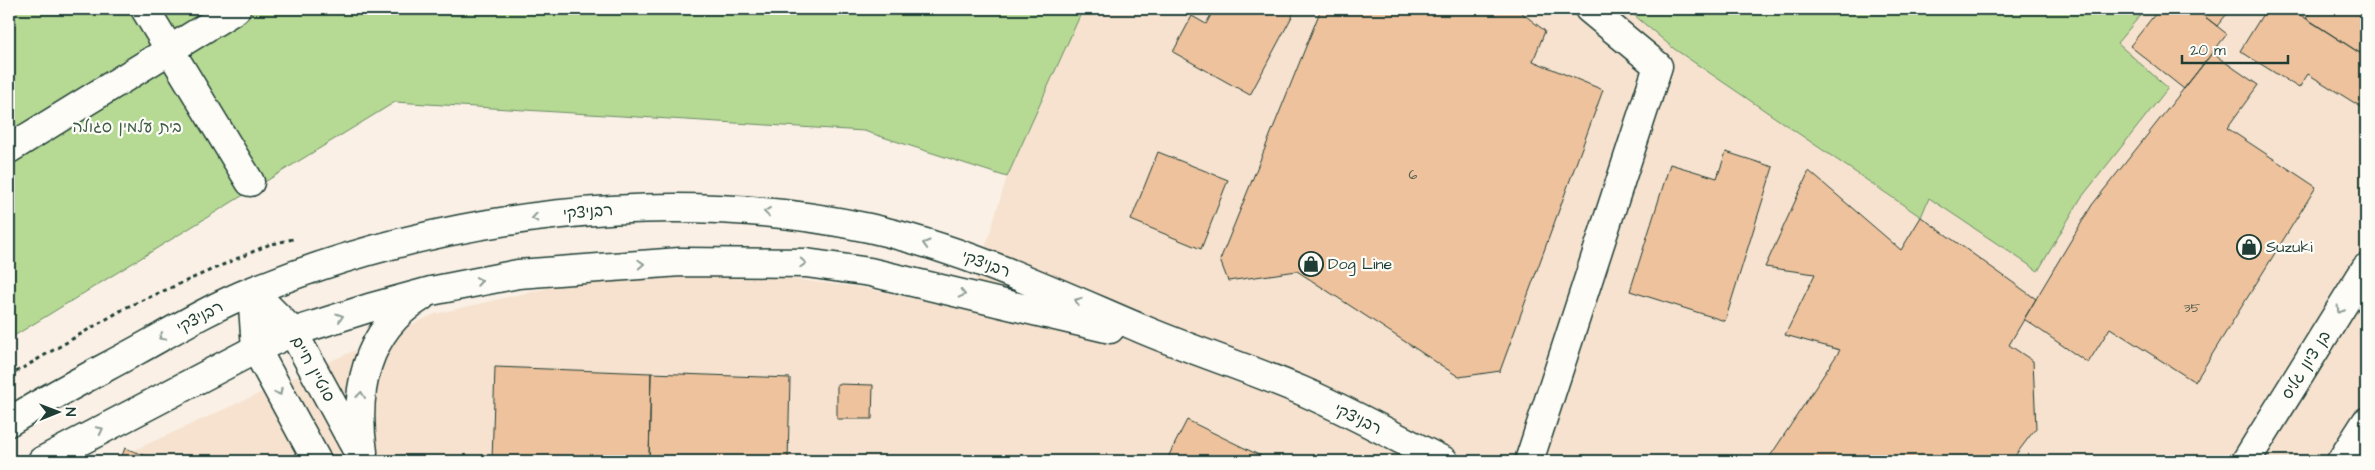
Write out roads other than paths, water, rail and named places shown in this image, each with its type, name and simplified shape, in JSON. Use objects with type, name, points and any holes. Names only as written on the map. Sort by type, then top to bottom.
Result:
[{"type":"street","points":[[145,9],[250,182]]},
{"type":"street","points":[[9,149],[236,9]]},
{"type":"street","points":[[1529,461],[1658,66],[1589,9]]},
{"type":"street","name":"רבניצקי","points":[[9,422],[214,309],[252,291],[372,250],[472,228],[542,216],[613,209],[700,207],[808,217],[874,229],[982,261],[1187,348],[1300,390],[1444,461]]},
{"type":"street","name":"רבניצקי","points":[[42,461],[256,349],[293,332],[431,291],[518,274],[680,262],[806,263],[870,272],[1187,348]]},
{"type":"street","name":"בן ציון גליס","points":[[2246,461],[2366,268]]},
{"type":"street","points":[[252,291],[256,349],[317,461]]},
{"type":"street","name":"סוטיין חיים","points":[[252,291],[293,332],[363,461]]},
{"type":"street","points":[[363,461],[360,436],[360,398],[366,365],[382,333],[404,308],[431,291]]},
{"type":"street","points":[[2341,461],[2366,422]]},
{"type":"place","name":"Suzuki","points":[[2249,247]]},
{"type":"place","name":"Dog Line","points":[[1311,264]]},
{"type":"park label","name":"בית עלמין סגולה","points":[[127,127]]}]
